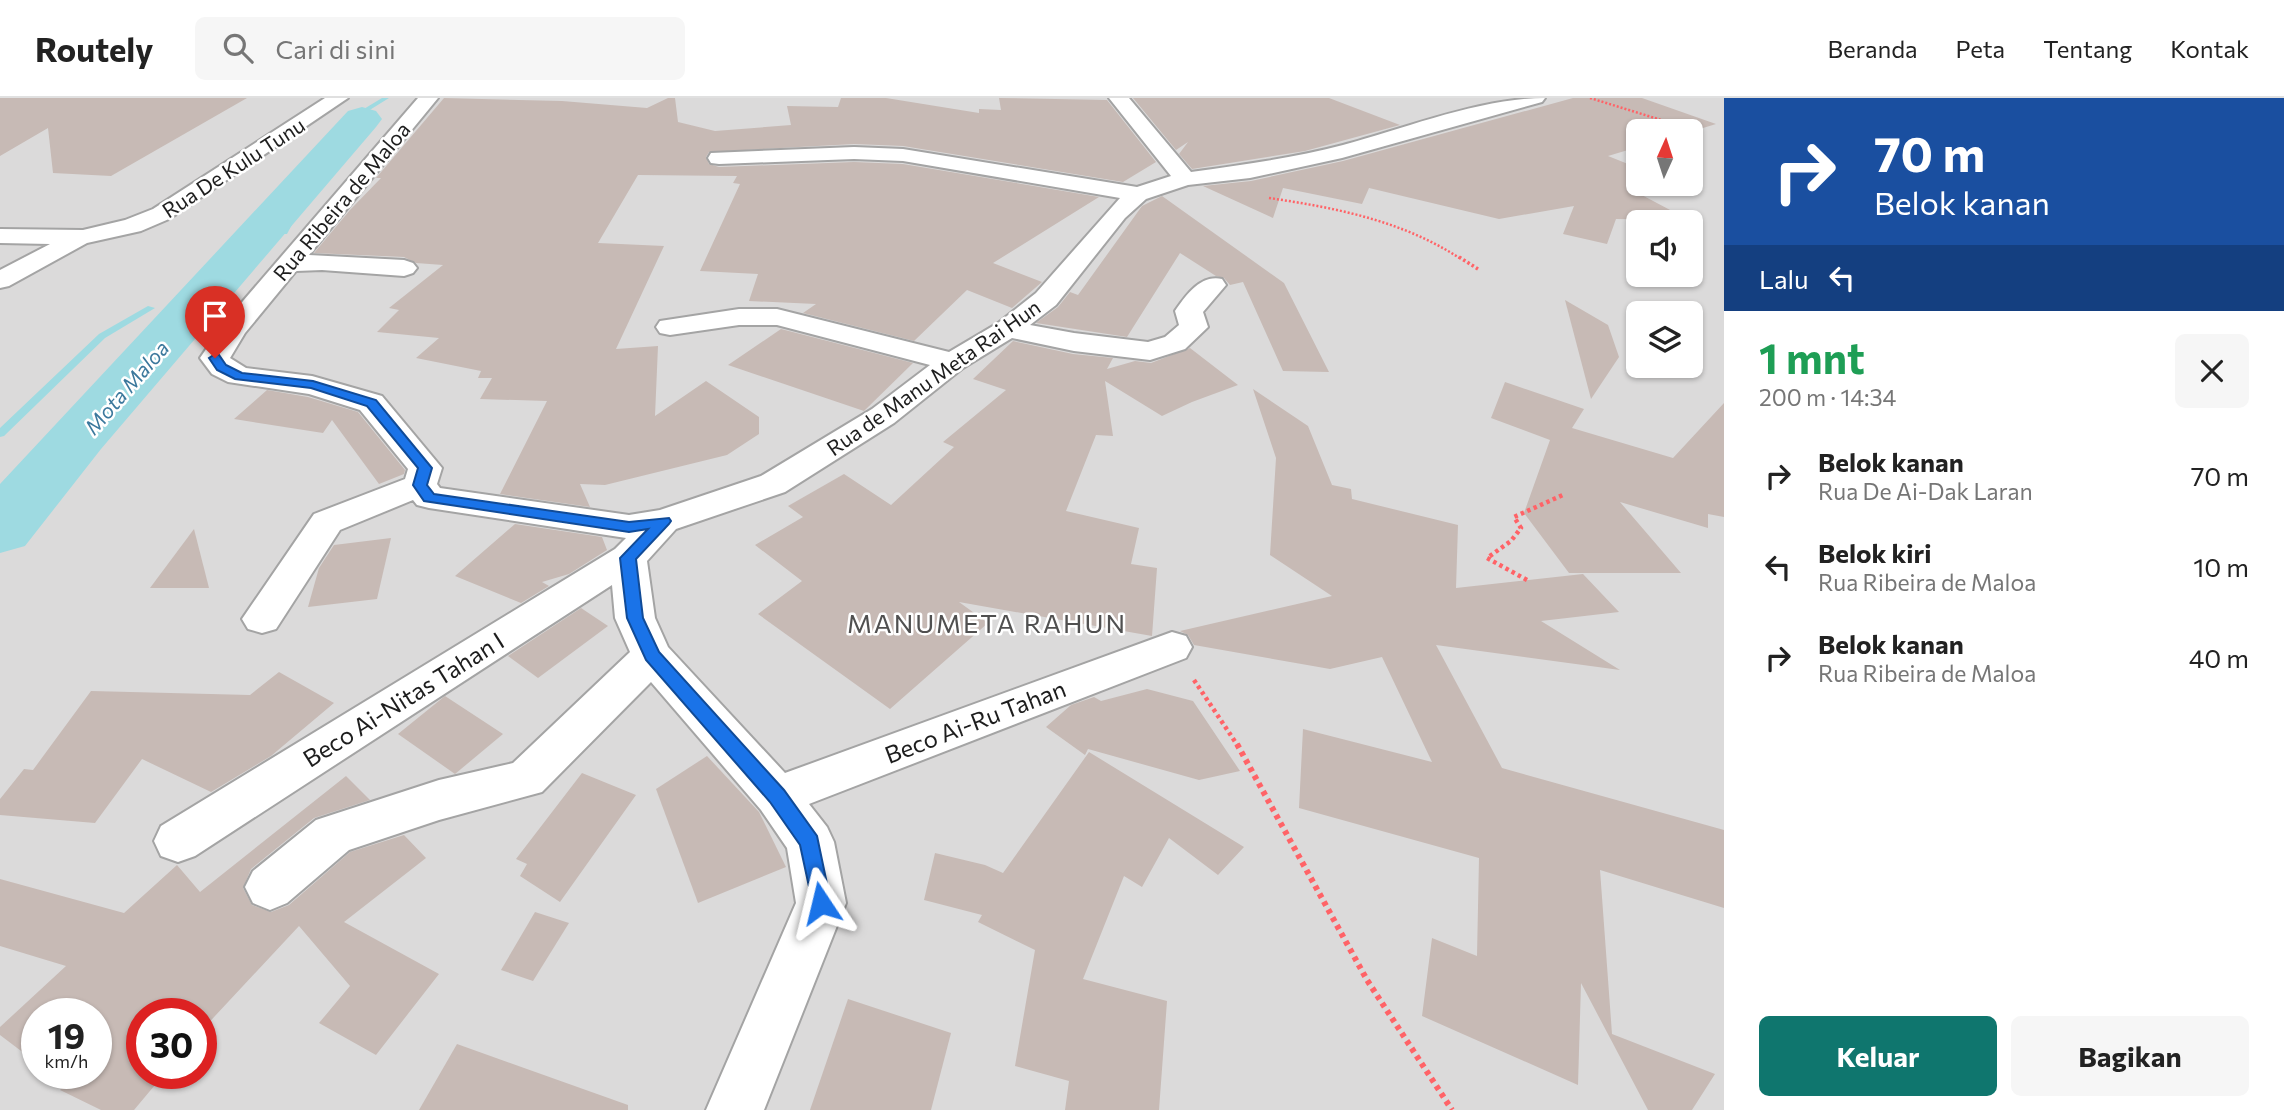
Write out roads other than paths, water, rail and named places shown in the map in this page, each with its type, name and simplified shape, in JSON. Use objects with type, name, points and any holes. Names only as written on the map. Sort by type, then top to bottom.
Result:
[{"type":"street","name":"Rua De Kulu Tunu","points":[[0,236],[83,237],[132,226],[161,214],[338,98]]},
{"type":"street","name":"Rua Ribeira de Maloa","points":[[420,485],[425,468],[371,403],[313,385],[239,376],[222,368],[215,358],[234,329],[428,98]]},
{"type":"street","points":[[1118,98],[1185,179]]},
{"type":"street","name":"Rua de Manu Meta Rai Hun","points":[[664,521],[773,484],[883,416],[953,362],[1008,330],[1045,299],[1117,213],[1138,194],[1185,179],[1242,172],[1342,152],[1535,98]]},
{"type":"street","points":[[719,158],[854,153],[903,155],[1138,194]]},
{"type":"street","points":[[0,280],[83,237]]},
{"type":"street","points":[[289,264],[322,262],[404,268]]},
{"type":"street","points":[[1008,330],[1074,342],[1150,351],[1175,343],[1194,327],[1189,311],[1213,285]]},
{"type":"street","points":[[670,327],[739,317],[777,317],[953,362]]},
{"type":"street","points":[[262,620],[327,522],[420,485],[429,498],[449,502],[629,527],[664,521]]},
{"type":"street","name":"Beco Ai-Nitas Tahan I","points":[[178,841],[628,558],[664,521]]},
{"type":"street","points":[[628,558],[635,618],[652,656],[777,796],[810,842],[821,903],[735,1110]]},
{"type":"street","name":"Beco Ai-Ru Tahan","points":[[777,796],[1172,647]]},
{"type":"street","points":[[270,887],[333,835],[439,800],[526,779],[652,656]]},
{"type":"waterway","points":[[329,141],[336,128],[386,98]]},
{"type":"waterway","name":"Mota Maloa","points":[[0,529],[78,435],[362,119]]},
{"type":"waterway","points":[[284,232],[292,217]]},
{"type":"waterway","points":[[0,434],[102,336],[151,308]]},
{"type":"district","name":"MANUMETA RAHUN","points":[[987,622]]}]
